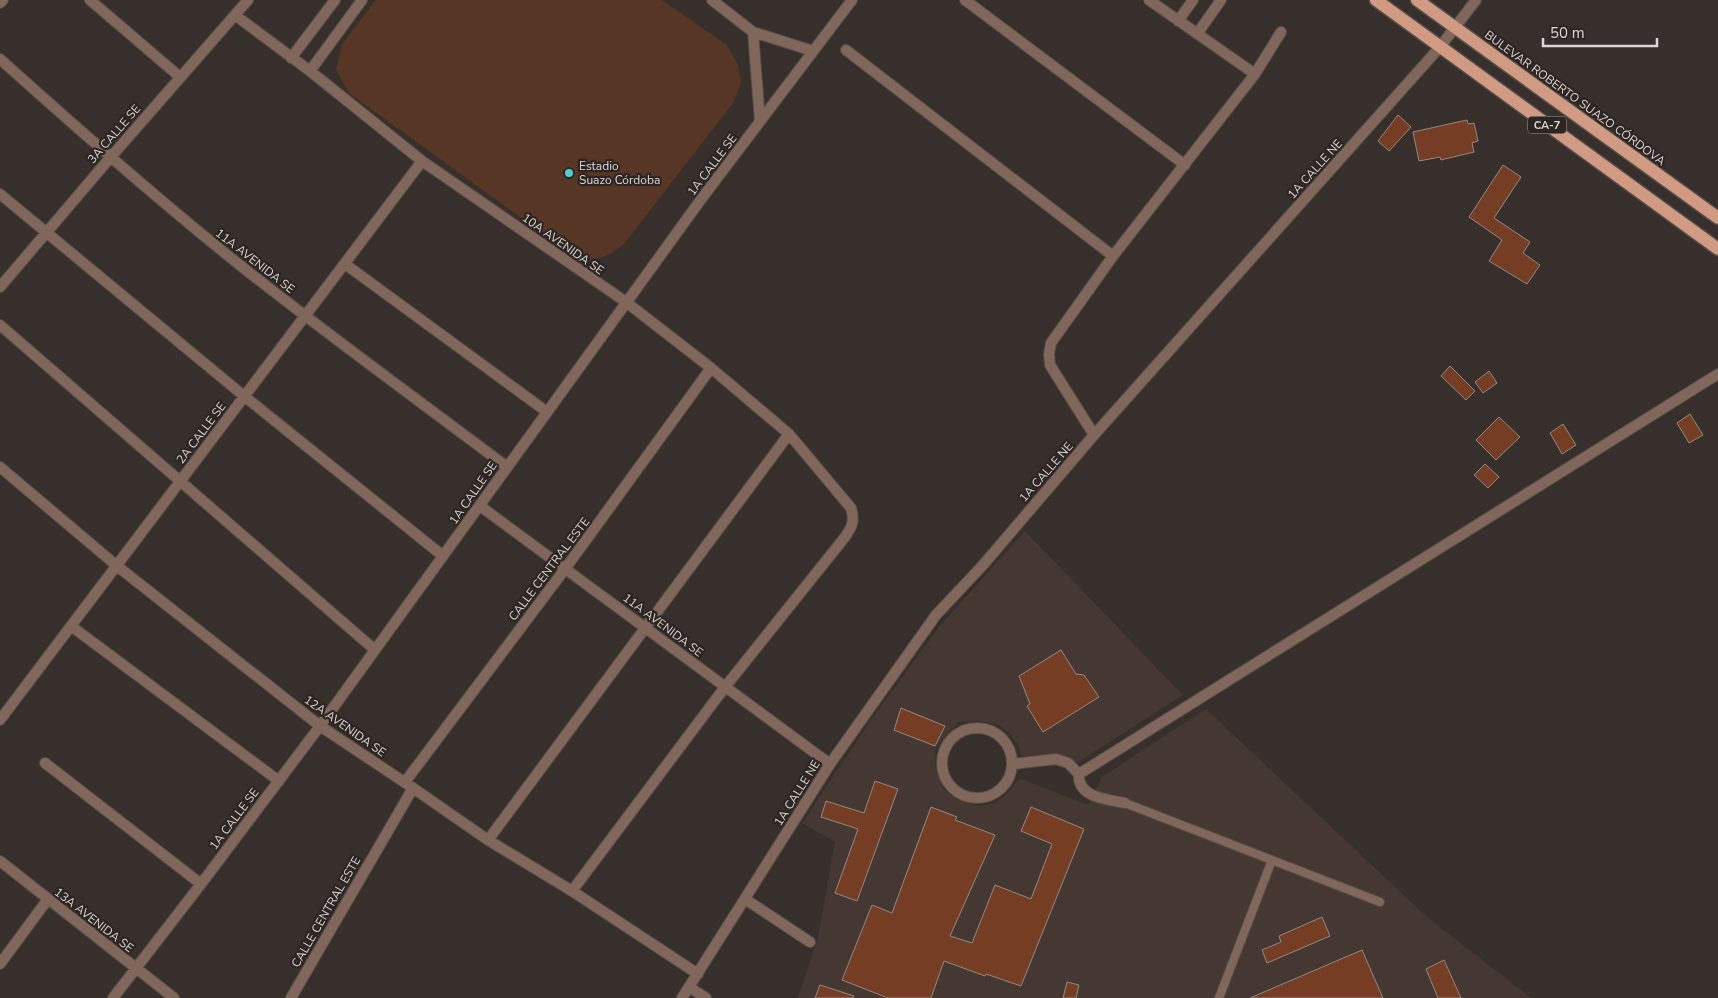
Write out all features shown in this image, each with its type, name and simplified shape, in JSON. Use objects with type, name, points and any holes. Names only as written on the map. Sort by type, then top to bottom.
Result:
[{"type":"main road","name":"CA-7","points":[[1376,0],[1718,249]]},
{"type":"main road","name":"BULEVAR ROBERTO SUAZO CÓRDOVA","points":[[1417,0],[1718,218]]},
{"type":"street","points":[[0,4],[3,0]]},
{"type":"street","points":[[90,0],[180,77]]},
{"type":"street","name":"3A CALLE SE","points":[[0,287],[248,0]]},
{"type":"street","points":[[291,58],[335,0]]},
{"type":"street","points":[[310,71],[362,0]]},
{"type":"street","points":[[712,0],[753,32],[813,51]]},
{"type":"street","name":"1A CALLE SE","points":[[113,998],[320,726],[626,302],[852,0]]},
{"type":"street","points":[[965,0],[1185,165]]},
{"type":"street","points":[[1149,0],[1255,74]]},
{"type":"street","points":[[1178,21],[1193,0]]},
{"type":"street","points":[[1197,34],[1221,0]]},
{"type":"street","name":"1A CALLE NE","points":[[682,998],[830,764],[936,615],[983,565],[1094,435],[1440,47],[1476,0]]},
{"type":"street","name":"10A AVENIDA SE","points":[[235,16],[310,71],[422,161],[626,302],[711,368],[789,434],[851,508],[854,517],[853,525],[845,537],[725,687]]},
{"type":"street","points":[[753,32],[760,121]]},
{"type":"street","points":[[1094,435],[1050,366],[1049,354],[1052,342],[1113,256],[1255,74],[1281,32]]},
{"type":"street","points":[[846,50],[1113,256]]},
{"type":"street","name":"11A AVENIDA SE","points":[[0,59],[110,158],[206,238],[305,316],[507,467]]},
{"type":"street","name":"2A CALLE SE","points":[[0,720],[422,161]]},
{"type":"street","points":[[0,194],[244,396],[443,556]]},
{"type":"street","points":[[345,264],[548,412]]},
{"type":"street","points":[[0,325],[375,650]]},
{"type":"street","name":"CALLE CENTRAL ESTE","points":[[291,998],[409,785],[711,368]]},
{"type":"street","points":[[1078,774],[1718,374]]},
{"type":"street","points":[[488,840],[789,434]]},
{"type":"street","name":"12A AVENIDA SE","points":[[0,467],[117,566],[320,726],[488,840],[572,891],[698,974]]},
{"type":"street","name":"11A AVENIDA SE","points":[[480,506],[830,764]]},
{"type":"street","points":[[71,626],[279,781]]},
{"type":"street","points":[[572,891],[725,687]]},
{"type":"street","points":[[978,728],[989,729],[1003,739],[1011,753],[1013,764],[1011,775],[997,792],[987,797],[976,798],[965,796],[948,783],[943,773],[942,762],[944,751],[953,737],[968,729],[978,728]]},
{"type":"street","points":[[1013,764],[1056,759],[1068,763],[1078,774],[1078,782],[1082,789],[1089,794],[1125,803]]},
{"type":"street","points":[[45,763],[201,884]]},
{"type":"street","name":"13A AVENIDA SE","points":[[0,861],[174,998]]},
{"type":"street","points":[[0,964],[48,899]]},
{"type":"street","points":[[745,900],[810,942]]},
{"type":"street","points":[[689,987],[706,998]]},
{"type":"lane","points":[[1125,803],[1380,902]]},
{"type":"lane","points":[[1219,998],[1272,860]]},
{"type":"shaded area","name":"Estadio Suazo Córdoba","points":[[376,0],[662,0],[727,45],[738,65],[741,83],[733,103],[624,244],[600,258],[574,256],[349,93],[336,70],[342,44]]},
{"type":"shaded area","points":[[1025,531],[1183,695],[1069,768],[1021,755],[1018,745],[1009,732],[996,724],[978,721],[959,722],[935,749],[936,771],[944,790],[958,800],[979,806],[996,803],[1010,791],[1019,778],[1088,805],[1102,777],[1206,709],[1427,917],[1531,998],[798,998],[818,937],[835,842],[802,823],[870,721],[939,627]]},
{"type":"building","points":[[1398,115],[1411,127],[1389,151],[1378,141]]},
{"type":"building","points":[[1467,120],[1468,124],[1474,123],[1478,141],[1472,143],[1474,152],[1441,160],[1440,157],[1419,161],[1413,132]]},
{"type":"building","points":[[1503,165],[1521,177],[1494,218],[1530,242],[1523,253],[1540,265],[1527,284],[1489,261],[1502,240],[1469,217]]},
{"type":"building","points":[[1450,366],[1475,391],[1466,400],[1441,376]]},
{"type":"building","points":[[1489,371],[1497,383],[1483,393],[1475,382]]},
{"type":"building","points":[[1690,414],[1703,435],[1689,443],[1677,423]]},
{"type":"building","points":[[1499,417],[1520,437],[1496,460],[1476,440]]},
{"type":"building","points":[[1563,424],[1576,445],[1562,454],[1550,433]]},
{"type":"building","points":[[1485,464],[1499,477],[1488,488],[1474,475]]},
{"type":"building","points":[[1061,650],[1076,674],[1084,675],[1099,697],[1043,732],[1027,706],[1030,704],[1019,676]]},
{"type":"building","points":[[901,708],[945,726],[935,746],[894,730]]},
{"type":"building","points":[[875,781],[898,789],[857,901],[835,893],[858,829],[821,817],[826,801],[864,813]]},
{"type":"building","points":[[931,807],[957,817],[955,820],[995,835],[950,936],[972,943],[995,885],[1031,899],[1052,844],[1021,831],[1031,807],[1084,829],[1021,986],[986,974],[985,976],[944,961],[931,998],[888,998],[842,980],[872,905],[892,913]]},
{"type":"building","points":[[1322,917],[1330,936],[1267,963],[1262,950],[1281,942],[1279,936]]},
{"type":"building","points":[[1362,950],[1383,998],[1250,998]]},
{"type":"building","points":[[1444,960],[1461,998],[1438,998],[1426,969]]},
{"type":"building","points":[[1067,982],[1079,985],[1076,998],[1063,998]]},
{"type":"building","points":[[820,985],[854,996],[853,998],[815,998]]},
{"type":"place","name":"Estadio Suazo Córdoba","points":[[569,173]]}]
